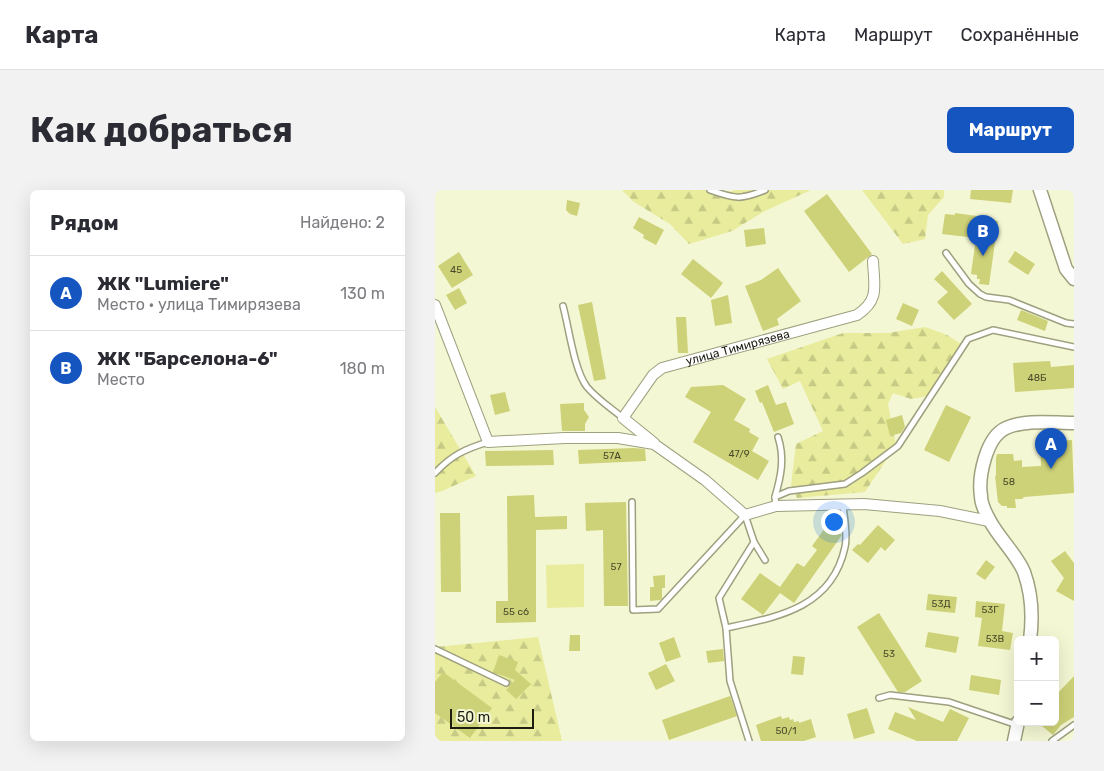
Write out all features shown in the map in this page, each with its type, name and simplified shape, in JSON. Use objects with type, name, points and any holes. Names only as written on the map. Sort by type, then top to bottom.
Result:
[{"type":"street","points":[[1040,190],[1067,268],[1074,279]]},
{"type":"street","name":"улица Тимирязева","points":[[623,418],[653,375],[662,368],[857,315],[871,304],[875,294],[873,261]]},
{"type":"street","points":[[435,305],[488,442],[565,438],[618,438],[654,444]]},
{"type":"street","points":[[623,418],[654,444],[705,480],[745,514],[776,501],[864,504],[940,511],[989,521]]},
{"type":"street","points":[[1030,636],[1032,624],[1030,597],[1023,570],[989,521],[981,498],[980,480],[987,451],[993,439],[1004,429],[1024,423],[1074,423]]},
{"type":"street","points":[[1014,741],[1018,726]]},
{"type":"lane","points":[[710,190],[732,198],[749,197],[765,190]]},
{"type":"lane","points":[[946,253],[969,284],[980,294],[986,297],[1009,300],[1066,323],[1074,324]]},
{"type":"lane","points":[[563,306],[579,374],[587,387],[595,395],[623,418]]},
{"type":"lane","points":[[776,501],[789,491],[845,484],[898,446],[968,339],[993,330],[1074,347]]},
{"type":"lane","points":[[776,501],[782,470],[782,449],[778,437]]},
{"type":"lane","points":[[435,473],[442,465],[465,449],[488,442]]},
{"type":"lane","points":[[632,502],[633,610],[657,609],[745,514],[755,542],[765,560]]},
{"type":"lane","points":[[726,628],[770,618],[799,608],[820,594],[837,571],[845,545],[843,504]]},
{"type":"lane","points":[[748,741],[730,681],[726,628],[719,598],[755,542]]},
{"type":"lane","points":[[435,649],[506,683]]},
{"type":"lane","points":[[879,698],[890,695],[949,702],[1014,723]]},
{"type":"lane","points":[[1052,741],[1074,725]]},
{"type":"green space","points":[[622,190],[723,190],[726,193],[735,190],[811,190],[765,211],[732,231],[689,244],[670,224],[634,202]]},
{"type":"green space","points":[[862,190],[944,190],[944,197],[928,215],[925,239],[903,244]]},
{"type":"green space","points":[[925,327],[947,335],[966,347],[950,361],[928,396],[911,399],[893,393],[888,404],[896,445],[865,492],[797,498],[791,485],[796,444],[823,431],[800,381],[783,389],[767,359],[843,333],[888,333]]},
{"type":"green space","points":[[435,407],[476,476],[435,493]]},
{"type":"green space","points":[[584,564],[584,607],[547,608],[546,565]]},
{"type":"green space","points":[[538,637],[562,741],[435,741],[435,647]]},
{"type":"building","points":[[971,190],[1013,190],[1011,203],[970,199]]},
{"type":"building","points":[[827,194],[872,254],[849,272],[804,211]]},
{"type":"building","points":[[567,200],[580,203],[577,216],[570,214],[566,210]]},
{"type":"building","points":[[955,213],[991,218],[991,220],[998,221],[989,285],[979,284],[980,279],[977,279],[977,275],[971,274],[976,238],[942,234],[945,214],[955,215]]},
{"type":"building","points":[[639,217],[664,230],[656,245],[643,238],[644,235],[633,228]]},
{"type":"building","points":[[764,228],[766,244],[746,247],[744,230]]},
{"type":"building","points":[[1015,251],[1035,264],[1028,275],[1008,262]]},
{"type":"building","points":[[459,252],[473,275],[452,288],[438,266]]},
{"type":"building","points":[[693,259],[723,283],[711,298],[681,274]]},
{"type":"building","points":[[778,268],[801,301],[777,319],[779,325],[763,331],[745,286],[761,280]]},
{"type":"building","points":[[942,271],[972,304],[954,320],[937,302],[948,292],[934,279]]},
{"type":"building","points":[[459,288],[467,303],[455,310],[446,295]]},
{"type":"building","points":[[728,295],[732,323],[715,326],[711,300]]},
{"type":"building","points":[[592,302],[606,379],[594,381],[578,305]]},
{"type":"building","points":[[903,303],[919,310],[912,326],[896,319]]},
{"type":"building","points":[[1021,310],[1048,321],[1045,331],[1017,320]]},
{"type":"building","points":[[676,317],[686,317],[688,353],[678,353]]},
{"type":"building","points":[[1050,361],[1051,367],[1074,365],[1074,388],[1015,392],[1013,363]]},
{"type":"building","points":[[723,385],[746,399],[734,420],[750,429],[749,432],[759,438],[752,451],[769,461],[758,480],[693,442],[711,412],[685,397],[691,387]]},
{"type":"building","points":[[768,385],[776,405],[786,402],[794,424],[774,432],[762,402],[760,403],[755,391]]},
{"type":"building","points":[[505,392],[510,411],[495,415],[490,395]]},
{"type":"building","points":[[584,403],[584,410],[589,417],[585,424],[585,431],[562,431],[560,404]]},
{"type":"building","points":[[946,405],[971,417],[949,462],[924,450]]},
{"type":"building","points":[[902,415],[905,427],[901,433],[890,436],[886,420]]},
{"type":"building","points":[[1072,440],[1074,493],[1015,499],[1016,508],[1007,508],[1007,506],[1002,506],[998,502],[995,476],[997,454],[1013,454],[1014,461],[1022,460],[1022,467],[1041,466],[1040,442]]},
{"type":"building","points":[[645,449],[646,461],[579,464],[578,450]]},
{"type":"building","points":[[553,450],[554,465],[486,466],[485,451]]},
{"type":"building","points":[[534,495],[535,517],[567,516],[567,529],[536,530],[536,622],[496,623],[496,601],[508,601],[507,496]]},
{"type":"building","points":[[626,502],[628,606],[604,606],[603,530],[586,531],[585,503]]},
{"type":"building","points":[[440,513],[460,513],[461,592],[441,592]]},
{"type":"building","points":[[828,524],[842,535],[794,603],[780,593],[763,615],[741,599],[760,573],[780,587],[797,563],[804,567],[817,550],[812,546]]},
{"type":"building","points":[[878,525],[895,540],[885,551],[881,547],[868,563],[852,550],[858,544],[860,545]]},
{"type":"building","points":[[1065,551],[1074,563],[1074,601],[1056,591],[1064,578],[1051,561]]},
{"type":"building","points":[[986,560],[995,567],[985,580],[976,574]]},
{"type":"building","points":[[665,575],[665,588],[662,588],[662,599],[650,601],[650,587],[654,587],[653,576]]},
{"type":"building","points":[[928,594],[957,597],[955,613],[926,610]]},
{"type":"building","points":[[976,601],[1005,604],[1002,631],[1013,633],[1010,650],[978,646],[982,618],[975,617]]},
{"type":"building","points":[[879,613],[922,681],[905,692],[898,692],[857,627]]},
{"type":"building","points":[[928,632],[959,637],[956,653],[925,647]]},
{"type":"building","points":[[570,635],[580,635],[580,651],[569,651]]},
{"type":"building","points":[[674,637],[681,657],[666,662],[659,643]]},
{"type":"building","points":[[723,649],[724,661],[708,663],[706,651]]},
{"type":"building","points":[[499,655],[518,662],[515,670],[532,685],[516,699],[506,690],[515,680],[493,672]]},
{"type":"building","points":[[793,656],[805,657],[803,675],[791,674]]},
{"type":"building","points":[[666,664],[675,681],[656,690],[648,673]]},
{"type":"building","points":[[443,672],[492,708],[470,738],[435,713],[435,682]]},
{"type":"building","points":[[971,675],[1001,680],[999,695],[969,690]]},
{"type":"building","points":[[1074,676],[1074,717],[1061,725],[1053,735],[1042,726],[1059,726],[1059,692]]},
{"type":"building","points":[[730,696],[737,716],[669,740],[662,720]]},
{"type":"building","points":[[908,707],[943,722],[950,709],[969,718],[957,741],[917,741],[888,729],[895,712],[916,720]]},
{"type":"building","points":[[867,708],[875,733],[854,739],[847,714]]},
{"type":"building","points":[[781,716],[782,719],[789,717],[790,720],[793,719],[794,722],[799,721],[799,723],[811,719],[816,737],[804,741],[761,741],[756,725]]},
{"type":"place","name":"ЖК \"Барселона-6\"","points":[[983,256]]},
{"type":"place","name":"ЖК \"Lumiere\"","points":[[1051,469]]}]
